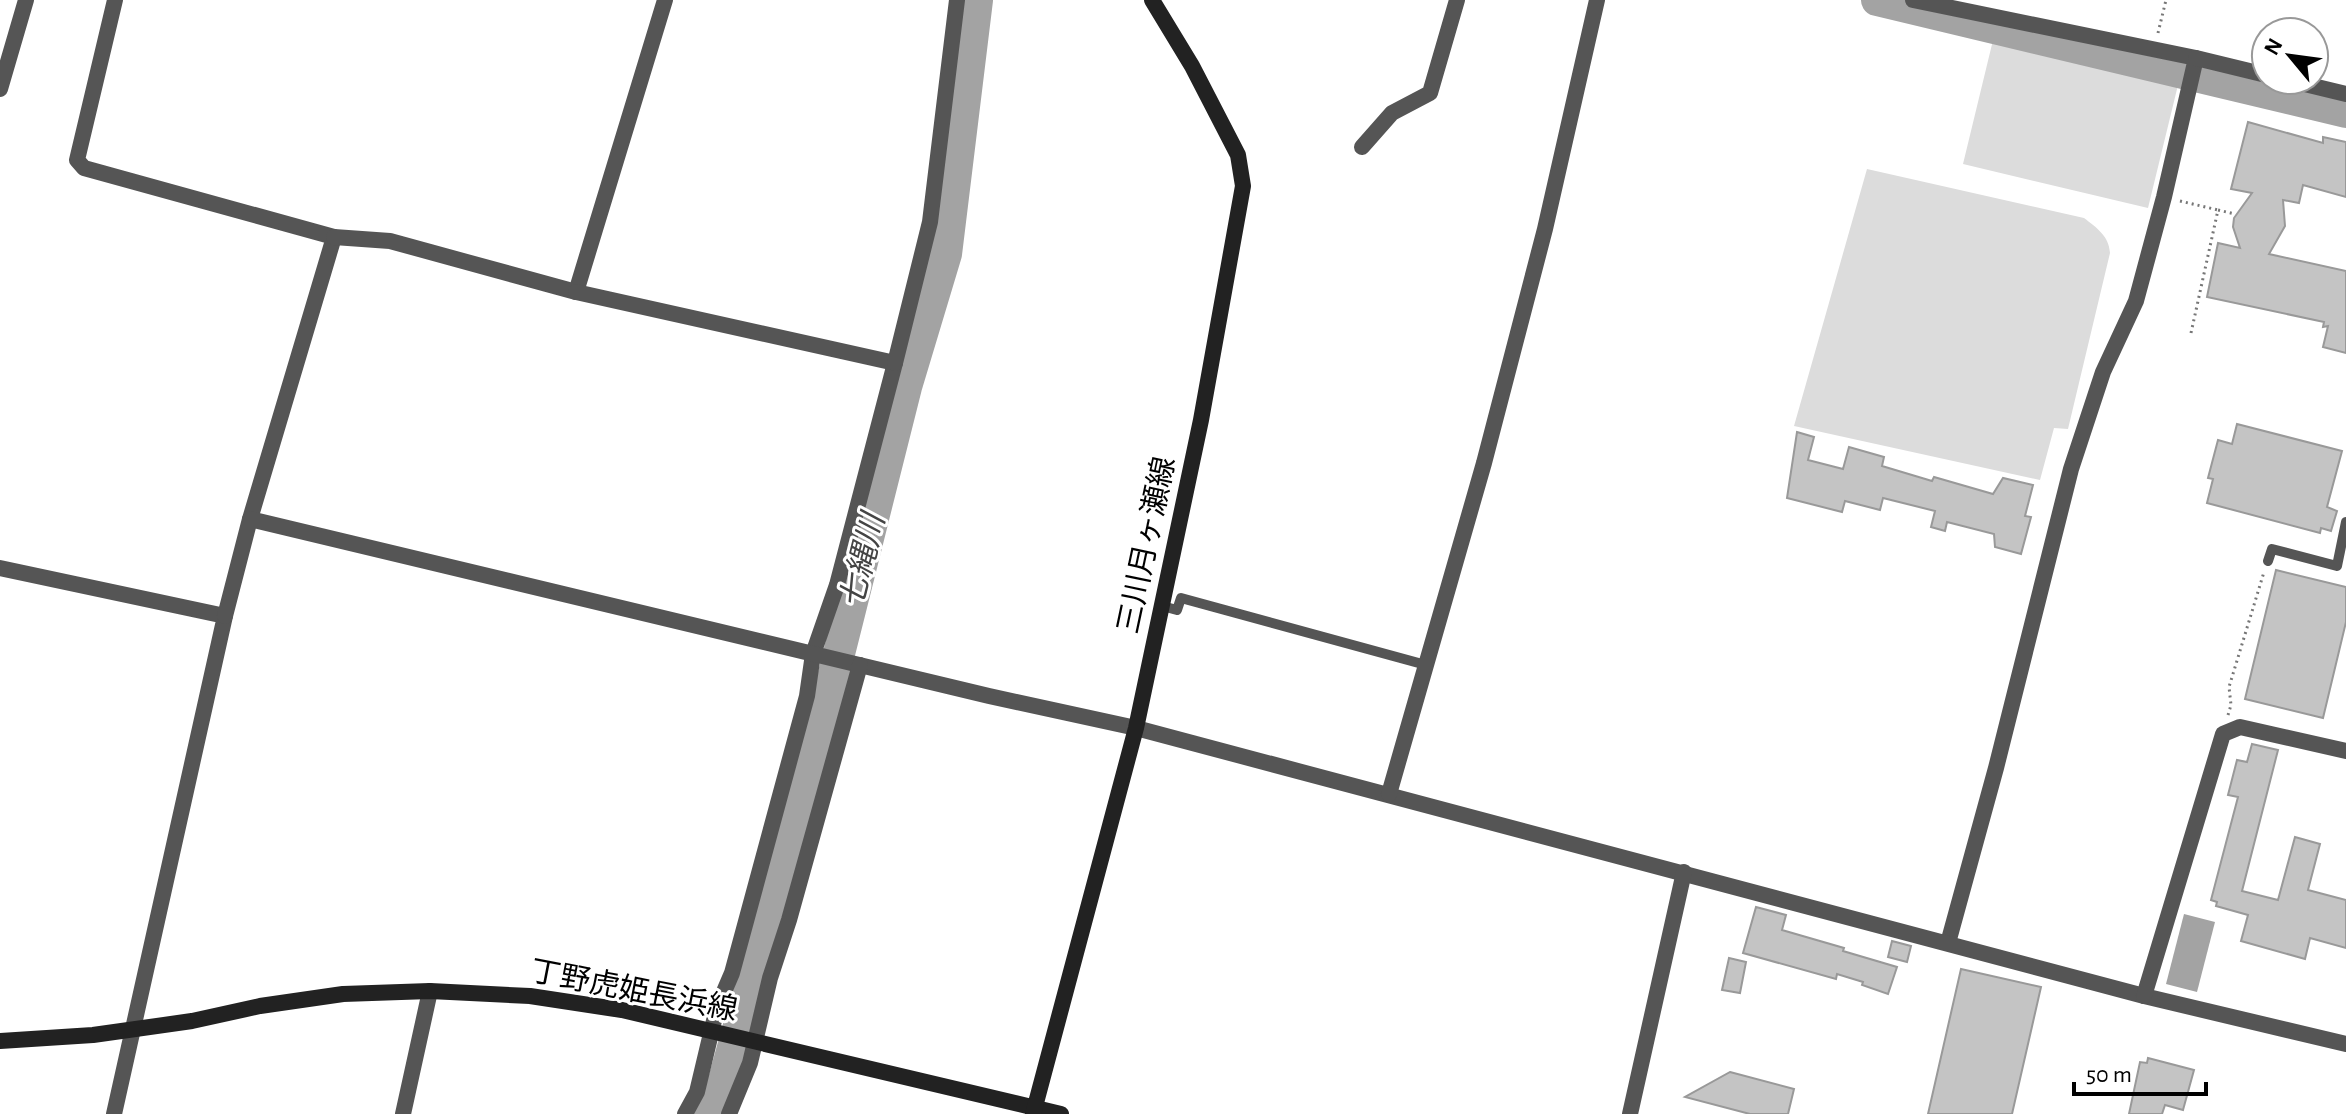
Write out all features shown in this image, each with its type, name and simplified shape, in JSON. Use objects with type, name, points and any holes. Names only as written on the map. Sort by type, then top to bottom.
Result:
[{"type":"main road","name":"三川月ヶ瀬線","points":[[1034,1111],[1136,728],[1201,420],[1243,186],[1238,155],[1192,66],[1152,0]]},
{"type":"main road","name":"丁野虎姫長浜線","points":[[0,1041],[93,1035],[343,994],[430,991],[546,999],[622,1010],[1034,1111],[1061,1114]]},
{"type":"street","points":[[0,89],[26,0]]},
{"type":"street","points":[[115,0],[77,160],[84,168],[334,237],[390,241],[576,292],[895,363]]},
{"type":"street","points":[[576,292],[665,0]]},
{"type":"street","points":[[685,1114],[697,1092],[714,1032],[717,1008],[732,973],[807,696],[813,654],[837,585],[930,222],[957,0]]},
{"type":"street","points":[[1362,147],[1392,113],[1430,93],[1457,0]]},
{"type":"street","points":[[1389,794],[1484,463],[1541,244],[1597,0]]},
{"type":"street","points":[[1913,0],[2154,49],[2195,62],[2250,72]]},
{"type":"street","points":[[1948,943],[1996,768],[2071,469],[2095,418],[2103,372],[2133,330],[2136,301],[2195,62]]},
{"type":"street","points":[[114,1114],[225,616],[250,519],[334,237]]},
{"type":"street","points":[[250,519],[1136,728],[2144,996],[2346,1044]]},
{"type":"street","points":[[0,568],[225,616]]},
{"type":"street","points":[[729,1114],[789,920],[860,665]]},
{"type":"street","points":[[2144,996],[2223,734],[2240,727],[2346,751]]},
{"type":"street","points":[[1630,1114],[1684,872]]},
{"type":"street","points":[[403,1114],[430,991]]},
{"type":"lane","points":[[2268,561],[2272,549],[2337,566],[2346,522]]},
{"type":"lane","points":[[1162,606],[1177,610],[1181,598],[1426,665]]},
{"type":"path","points":[[2154,49],[2166,0]]},
{"type":"path","points":[[2164,197],[2235,214]]},
{"type":"path","points":[[2191,333],[2218,210]]},
{"type":"path","points":[[2223,734],[2231,705],[2229,687],[2268,561]]},
{"type":"shaded area","points":[[1994,36],[2174,79],[2173,84],[2178,85],[2148,208],[1963,164]]},
{"type":"shaded area","points":[[1867,169],[2084,218],[2105,237],[2110,253],[2068,429],[2054,428],[2040,480],[1794,426]]},
{"type":"shaded area","points":[[2184,914],[2215,922],[2197,992],[2166,984]]},
{"type":"building","points":[[2248,122],[2323,143],[2323,137],[2346,142],[2346,197],[2303,185],[2299,203],[2283,200],[2285,226],[2269,254],[2346,271],[2346,353],[2323,347],[2328,326],[2323,327],[2324,322],[2207,297],[2218,243],[2240,248],[2233,227],[2234,218],[2252,193],[2231,189]]},
{"type":"building","points":[[2237,424],[2342,451],[2327,507],[2337,511],[2331,531],[2321,528],[2320,533],[2207,503],[2213,479],[2208,478],[2218,440],[2232,444]]},
{"type":"building","points":[[1797,432],[1814,437],[1808,460],[1843,469],[1849,447],[1884,457],[1882,466],[1993,494],[2003,478],[2033,485],[2025,516],[2031,517],[2021,554],[1995,547],[1994,534],[1947,522],[1945,531],[1931,527],[1935,511],[1883,498],[1880,510],[1845,501],[1842,512],[1787,498]]},
{"type":"building","points":[[2276,570],[2346,587],[2346,622],[2323,718],[2245,699]]},
{"type":"building","points":[[2252,744],[2278,750],[2242,891],[2278,900],[2295,837],[2320,844],[2308,890],[2346,900],[2346,948],[2310,938],[2305,959],[2241,941],[2248,915],[2216,906],[2217,902],[2211,900],[2238,797],[2228,795],[2237,760],[2247,762]]},
{"type":"building","points":[[1756,907],[1786,915],[1782,930],[1897,967],[1888,994],[1837,974],[1836,979],[1743,953]]},
{"type":"building","points":[[1892,941],[1911,946],[1907,962],[1888,957]]},
{"type":"building","points":[[1729,958],[1746,962],[1740,993],[1722,990]]},
{"type":"building","points":[[1961,969],[2041,987],[2012,1114],[1928,1114]]},
{"type":"building","points":[[2148,1058],[2194,1070],[2183,1110],[2165,1105],[2162,1114],[2129,1114],[2140,1062],[2147,1063]]},
{"type":"building","points":[[1730,1072],[1794,1089],[1788,1114],[1750,1114],[1685,1097]]},
{"type":"waterway","name":"七縄川","points":[[709,1114],[724,1080],[806,785],[906,387],[946,254],[977,0]]},
{"type":"waterway","points":[[1877,0],[2346,112]]}]
